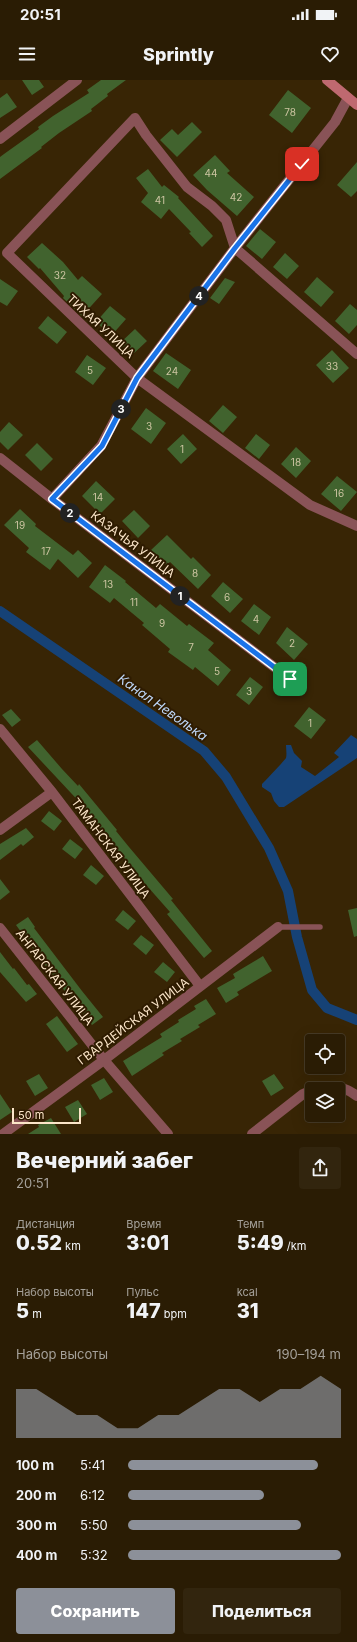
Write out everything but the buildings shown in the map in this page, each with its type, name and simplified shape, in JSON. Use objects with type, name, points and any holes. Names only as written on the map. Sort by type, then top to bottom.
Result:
[{"type":"main road","points":[[327,80],[357,105]]},
{"type":"street","points":[[0,138],[77,80]]},
{"type":"street","points":[[52,499],[102,446],[137,378],[235,248],[335,122],[348,98]]},
{"type":"street","name":"ТИХАЯ УЛИЦА","points":[[235,248],[226,220],[212,206],[187,187],[146,136],[135,118],[7,253],[137,378],[310,505],[357,526]]},
{"type":"street","points":[[235,248],[357,354]]},
{"type":"street","name":"КАЗАЧЬЯ УЛИЦА","points":[[0,458],[290,679]]},
{"type":"street","name":"ТАМАНСКАЯ УЛИЦА","points":[[0,729],[52,792],[200,986]]},
{"type":"street","points":[[0,830],[52,792]]},
{"type":"street","name":"ГВАРДЕЙСКАЯ УЛИЦА","points":[[3,1134],[104,1060],[278,927]]},
{"type":"street","name":"АНГАРСКАЯ УЛИЦА","points":[[0,928],[104,1060],[168,1134]]},
{"type":"street","points":[[345,1088],[357,1096]]},
{"type":"street","points":[[252,1134],[305,1093]]},
{"type":"lane","points":[[278,927],[320,927]]},
{"type":"water","points":[[351,735],[357,739],[357,758],[284,807],[279,807],[274,801],[271,793],[262,787],[262,784],[286,758],[286,745],[291,745],[294,753],[302,761],[301,767],[315,776],[339,757],[334,753]]},
{"type":"waterway","name":"Канал Неволька","points":[[0,611],[204,751],[226,777],[269,848],[288,891],[297,937],[312,990],[327,1008],[357,1020]]},
{"type":"route","points":[[290,679],[52,499],[102,446],[137,378],[235,248],[302,164]]}]
